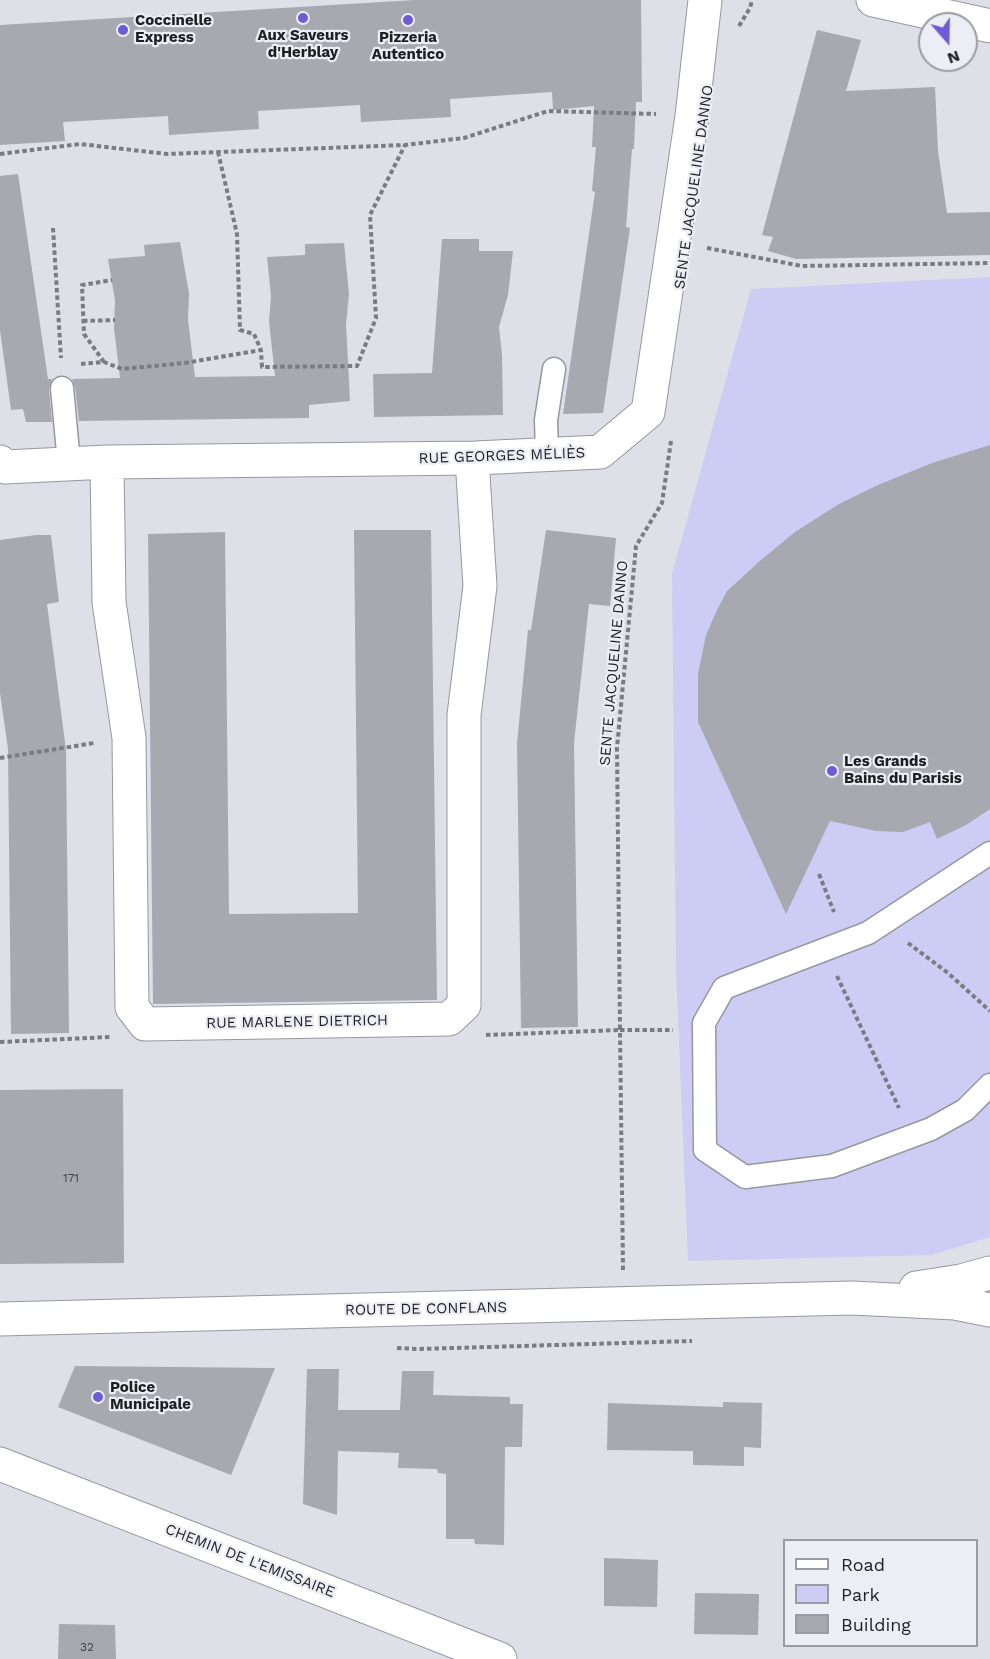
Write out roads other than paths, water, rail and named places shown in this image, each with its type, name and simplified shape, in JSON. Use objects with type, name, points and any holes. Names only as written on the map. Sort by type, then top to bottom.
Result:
[{"type":"street","name":"RUE GEORGES MÉLIÈS","points":[[0,462],[5,467],[107,462],[476,459],[600,452],[648,412],[692,116],[705,0]]},
{"type":"street","points":[[873,0],[990,26]]},
{"type":"street","name":"RUE MARLENE DIETRICH","points":[[107,462],[109,602],[129,738],[132,1007],[145,1024],[449,1019],[464,1005],[464,715],[480,586],[473,475],[476,459]]},
{"type":"street","name":"ROUTE DE CONFLANS","points":[[852,1298],[961,1281],[990,1273]]},
{"type":"street","name":"ROUTE DE CONFLANS","points":[[0,1319],[852,1298],[955,1303],[990,1310]]},
{"type":"street","name":"CHEMIN DE L'EMISSAIRE","points":[[0,1464],[500,1659]]},
{"type":"lane","points":[[548,454],[546,420],[554,369]]},
{"type":"lane","points":[[62,377],[69,463]]},
{"type":"lane","points":[[990,853],[868,933],[724,988],[704,1023],[705,1150],[745,1177],[832,1166],[931,1129],[965,1110],[990,1085]]},
{"type":"place","name":"Aux Saveurs d'Herblay","points":[[303,18]]},
{"type":"place","name":"Pizzeria Autentico","points":[[408,20]]},
{"type":"place","name":"Coccinelle Express","points":[[123,30]]},
{"type":"place","name":"Les Grands Bains du Parisis","points":[[832,771]]},
{"type":"place","name":"Police Municipale","points":[[98,1397]]}]
